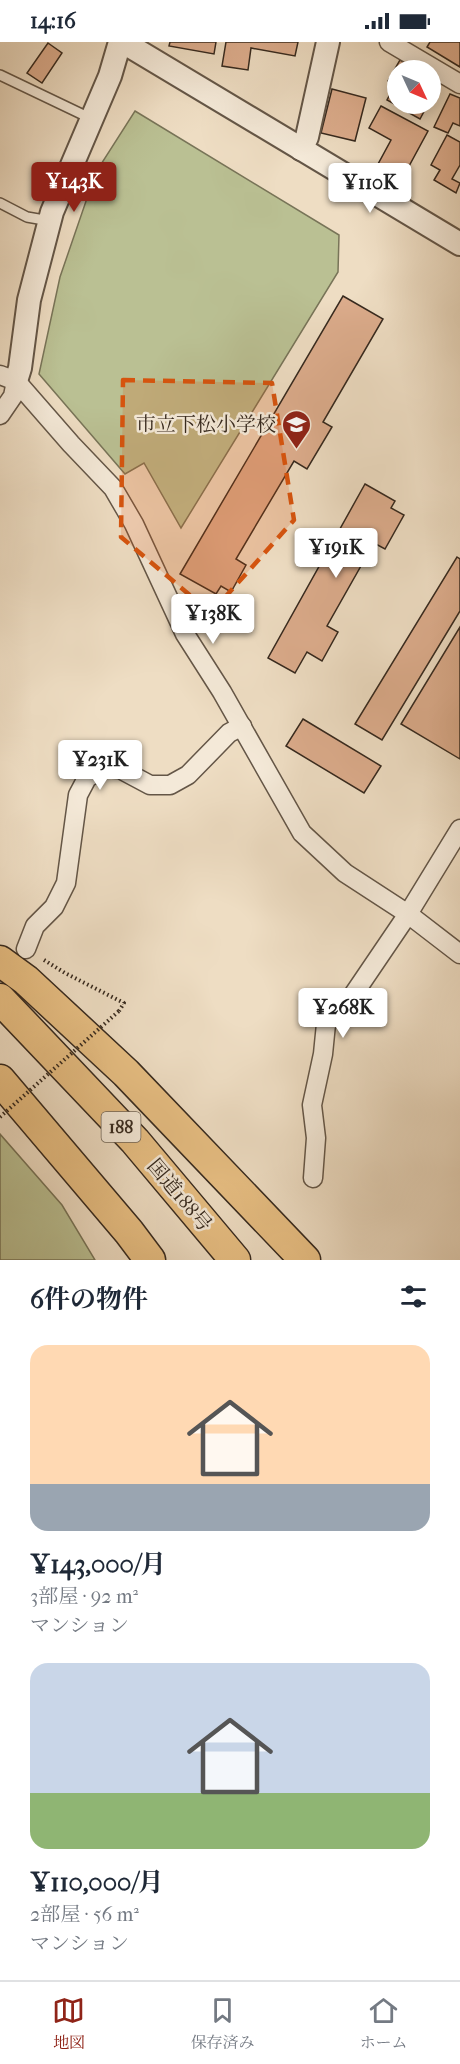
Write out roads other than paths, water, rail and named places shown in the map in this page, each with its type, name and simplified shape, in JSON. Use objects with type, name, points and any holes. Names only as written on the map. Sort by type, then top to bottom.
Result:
[{"type":"highway","points":[[13,955],[26,980],[126,1073],[305,1260]]},
{"type":"highway","name":"国道188号","points":[[0,999],[135,1141],[235,1260]]},
{"type":"highway","points":[[0,1080],[150,1260]]},
{"type":"street","points":[[8,378],[20,368],[29,300],[50,221],[122,42],[460,244]]},
{"type":"street","points":[[301,149],[307,137],[328,42]]},
{"type":"street","points":[[389,42],[460,84]]},
{"type":"street","points":[[0,415],[14,396],[8,378]]},
{"type":"street","points":[[8,378],[113,488],[134,524],[185,634],[242,726],[302,833],[345,873],[408,914],[460,954]]},
{"type":"street","points":[[13,955],[35,926],[54,907],[66,883],[78,795],[87,778],[104,768],[120,769],[150,784],[170,785],[188,775],[229,733],[242,726]]},
{"type":"street","points":[[313,1178],[316,1138],[312,1106],[323,1054],[326,1024],[351,998],[408,914],[460,829]]},
{"type":"lane","points":[[0,75],[92,119]]},
{"type":"lane","points":[[0,203],[27,218],[50,221]]},
{"type":"place","name":"市立下松小学校","points":[[297,450]]}]
